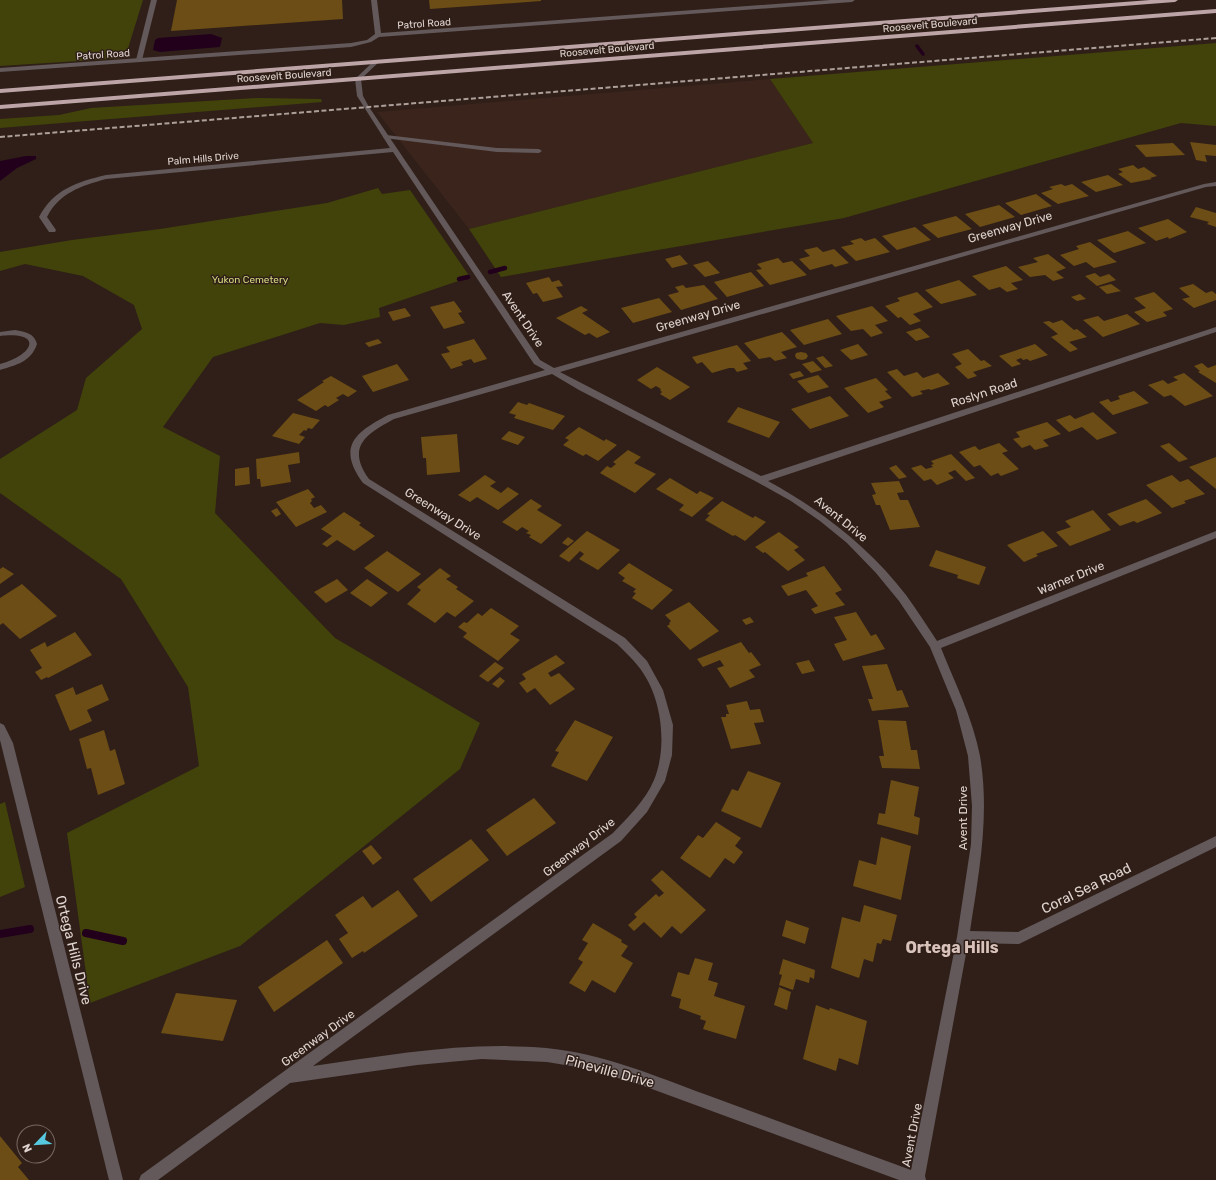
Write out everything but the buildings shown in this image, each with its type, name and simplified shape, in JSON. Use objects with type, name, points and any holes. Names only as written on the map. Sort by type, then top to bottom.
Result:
[{"type":"highway","name":"Roosevelt Boulevard","points":[[0,91],[1176,0]]},
{"type":"highway","name":"Roosevelt Boulevard","points":[[0,107],[1216,11]]},
{"type":"street","points":[[139,60],[154,0]]},
{"type":"street","points":[[374,0],[378,36]]},
{"type":"street","name":"Patrol Road","points":[[0,70],[351,45],[369,41],[378,36],[852,0]]},
{"type":"street","points":[[358,79],[376,62]]},
{"type":"street","name":"Avent Drive","points":[[358,79],[360,96],[536,362],[760,480],[794,499],[823,519],[850,541],[879,570],[903,598],[935,646],[961,710],[974,756],[978,806],[977,844],[963,937],[918,1180]]},
{"type":"street","points":[[386,137],[497,150],[539,151]]},
{"type":"street","name":"Palm Hills Drive","points":[[52,230],[43,217],[47,206],[59,194],[80,184],[106,177],[395,150]]},
{"type":"street","name":"Greenway Drive","points":[[146,1180],[617,837],[643,808],[659,781],[666,755],[667,725],[658,692],[643,664],[621,641],[366,481],[357,471],[353,459],[355,446],[364,434],[374,425],[391,417],[1206,185],[1216,184]]},
{"type":"street","name":"Roslyn Road","points":[[760,480],[1216,330]]},
{"type":"street","points":[[0,334],[20,333],[28,335],[33,338],[35,343],[34,349],[22,360],[12,365],[0,367]]},
{"type":"street","name":"Warner Drive","points":[[935,646],[1216,534]]},
{"type":"street","name":"Ortega Hills Drive","points":[[0,728],[7,743],[116,1180]]},
{"type":"street","name":"Coral Sea Road","points":[[963,937],[1019,938],[1216,841]]},
{"type":"street","name":"Pineville Drive","points":[[286,1078],[451,1054],[498,1052],[548,1055],[599,1065],[641,1078],[918,1180]]},
{"type":"shaded area","points":[[211,34],[222,38],[220,47],[160,52],[153,50],[155,40],[158,38]]},
{"type":"shaded area","points":[[770,79],[813,143],[469,229],[377,112]]},
{"type":"shaded area","points":[[26,156],[36,156],[36,159],[17,168],[0,181],[0,161]]},
{"type":"green space","points":[[0,0],[143,0],[125,58],[0,66]]},
{"type":"green space","points":[[1216,43],[1216,126],[1181,123],[844,218],[501,277],[469,229],[813,143],[770,79]]},
{"type":"green space","points":[[257,98],[321,99],[322,102],[0,128],[0,119],[59,115],[91,108]]},
{"type":"green space","name":"Yukon Cemetery","points":[[378,188],[382,194],[410,190],[470,277],[379,308],[380,317],[344,325],[320,323],[213,357],[163,427],[220,456],[215,513],[335,638],[480,723],[460,769],[240,946],[90,1003],[67,833],[199,766],[188,687],[121,579],[0,493],[0,459],[77,410],[86,378],[142,329],[134,305],[83,276],[25,264],[0,271],[0,252],[327,203]]},
{"type":"green space","points":[[5,802],[25,887],[0,897],[0,804]]},
{"type":"waterway","points":[[917,46],[923,54]]},
{"type":"waterway","points":[[490,272],[505,268]]},
{"type":"waterway","points":[[459,279],[468,277]]},
{"type":"waterway","points":[[0,934],[30,929]]},
{"type":"waterway","points":[[86,933],[123,941]]},
{"type":"railway","points":[[0,137],[1216,38]]},
{"type":"district","name":"Ortega Hills","points":[[952,947]]}]
